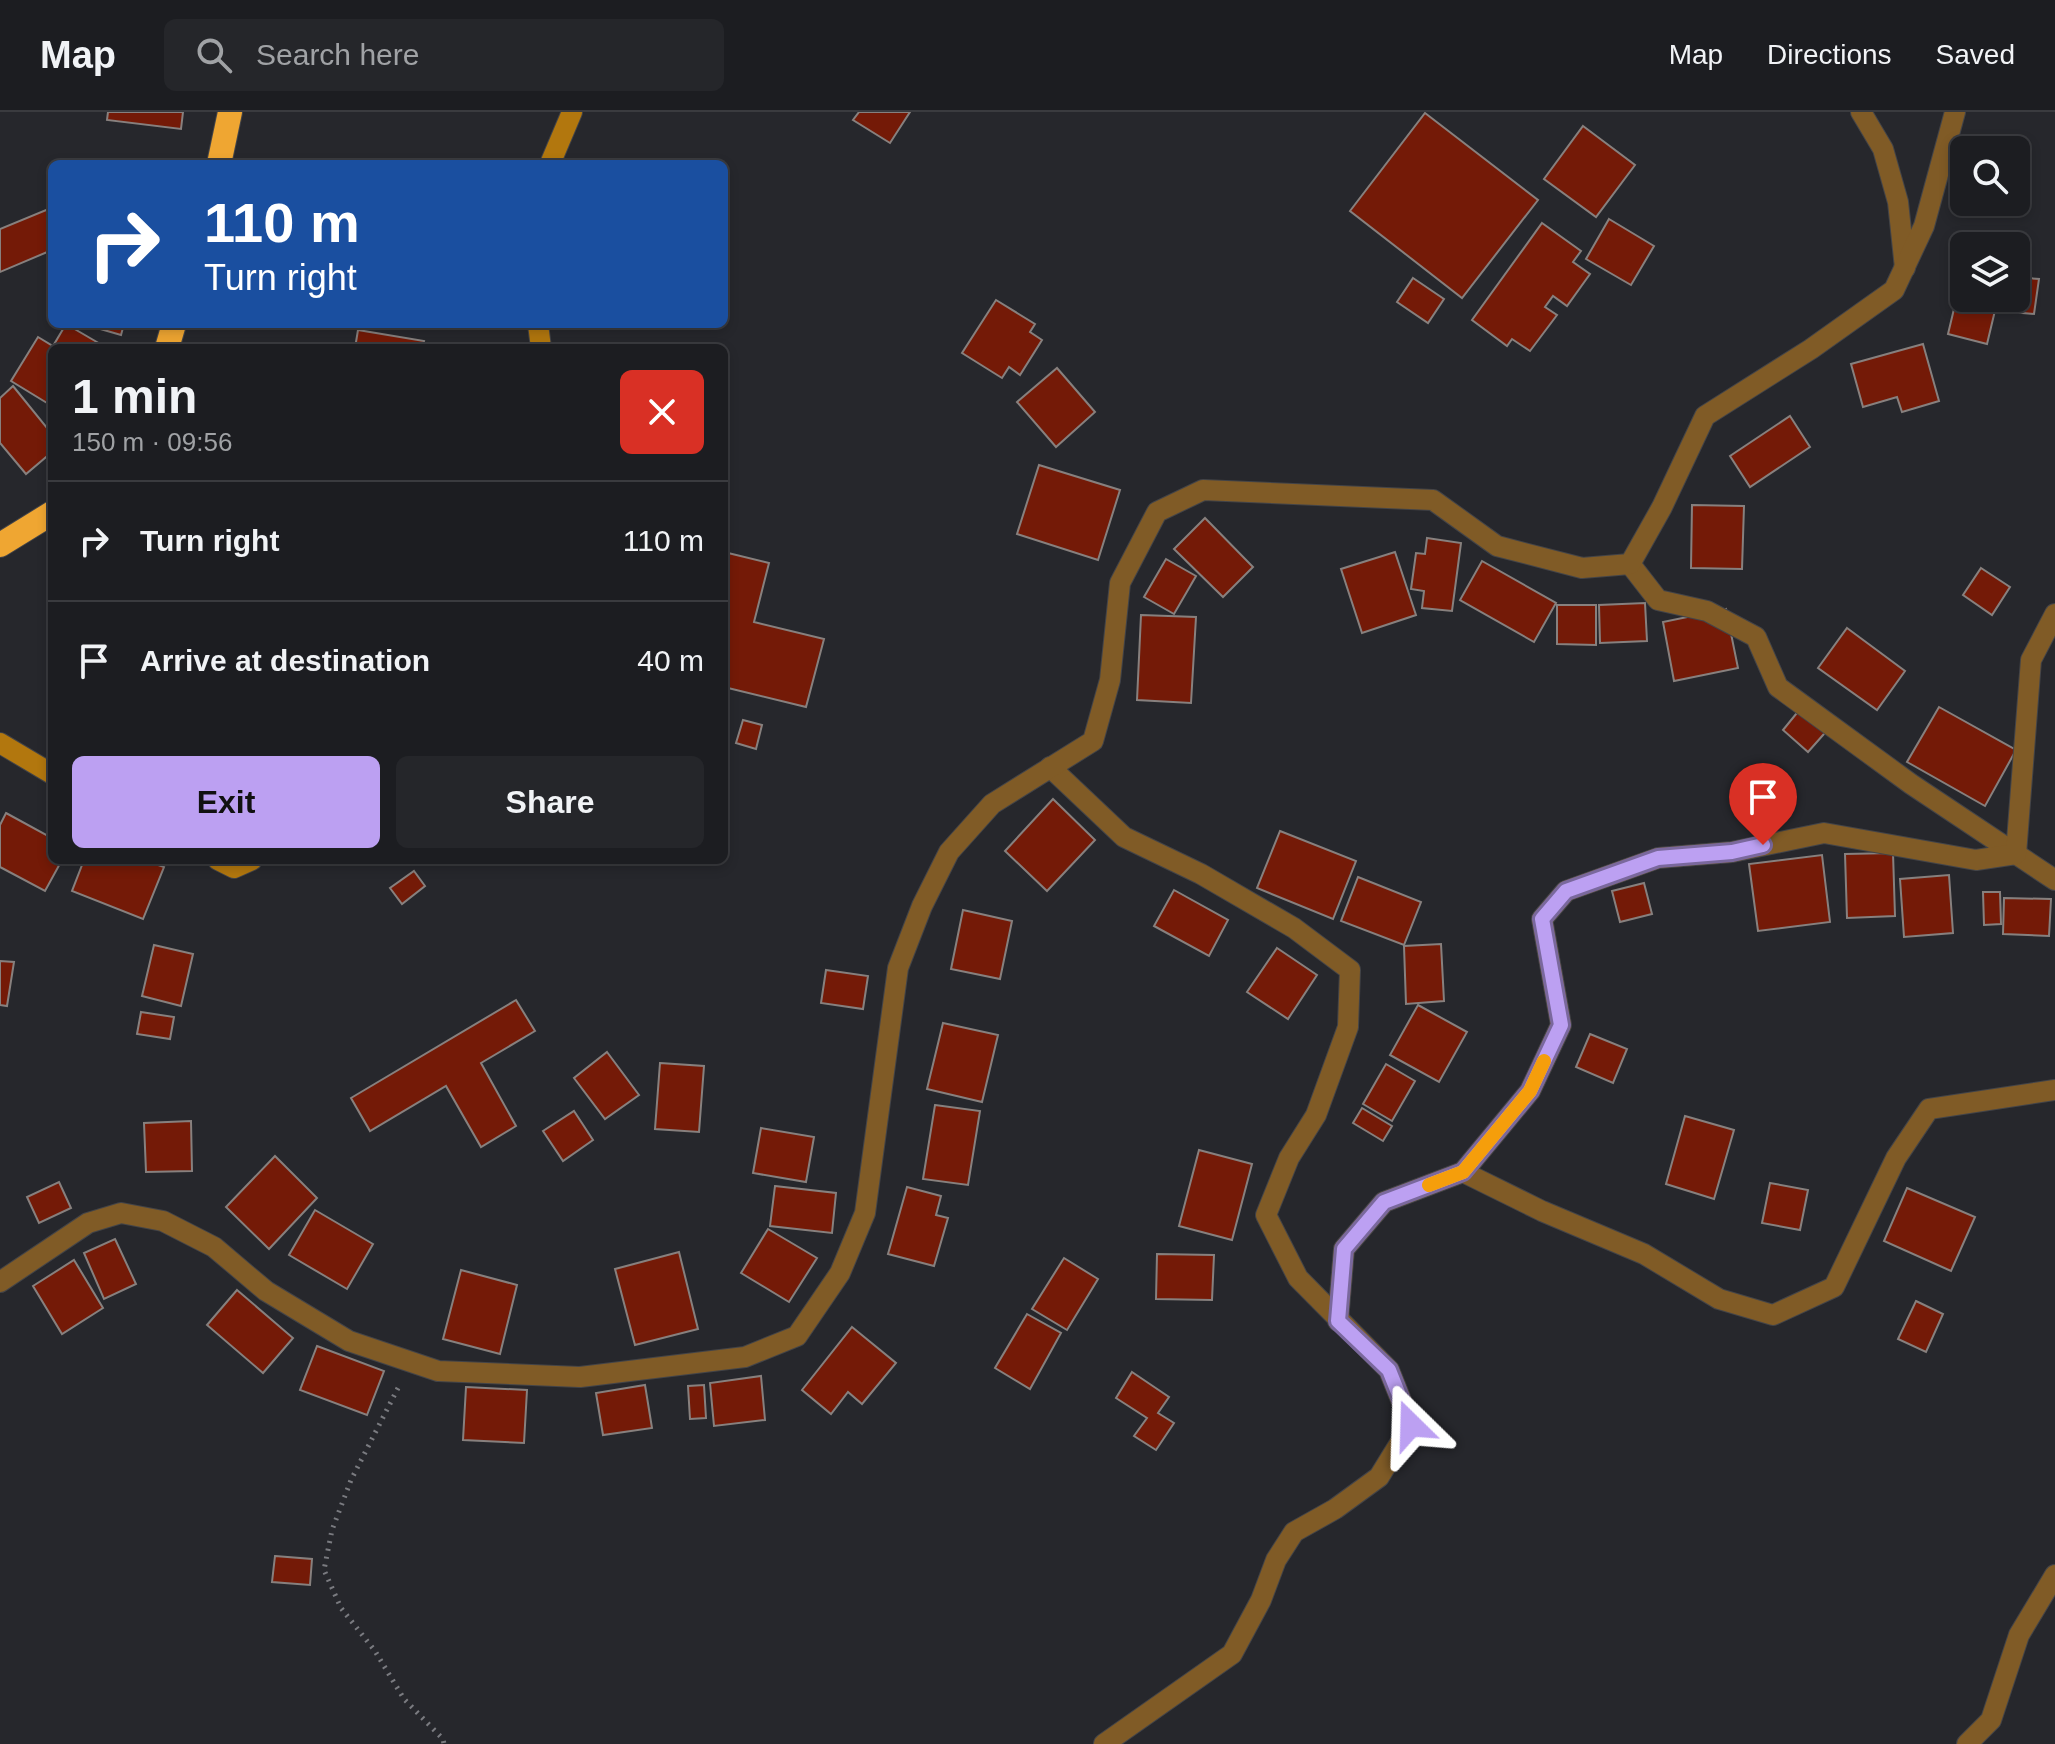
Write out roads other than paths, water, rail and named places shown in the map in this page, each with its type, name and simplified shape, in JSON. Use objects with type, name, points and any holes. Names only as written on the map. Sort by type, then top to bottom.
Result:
[{"type":"highway","points":[[220,160],[230,112]]},
{"type":"highway","points":[[0,545],[48,515]]},
{"type":"street","points":[[552,160],[572,112]]},
{"type":"street","points":[[1861,112],[1883,149],[1894,189],[1905,268]]},
{"type":"street","points":[[1630,564],[1662,507],[1705,416],[1811,349],[1894,290],[1924,226],[1955,112]]},
{"type":"street","points":[[0,1282],[88,1223],[121,1213],[163,1221],[214,1247],[266,1291],[349,1341],[438,1371],[580,1377],[745,1357],[797,1336],[840,1273],[865,1213],[898,968],[922,906],[949,852],[992,804],[1093,741],[1110,680],[1120,583],[1157,512],[1203,490],[1433,500],[1497,546],[1582,568],[1630,564]]},
{"type":"street","points":[[1630,564],[1658,600],[1707,611],[1756,637],[1778,687],[1911,784],[2055,880]]},
{"type":"street","points":[[2016,854],[2031,660],[2055,614]]},
{"type":"street","points":[[0,743],[48,772]]},
{"type":"street","points":[[1050,767],[1124,837],[1201,874],[1294,928],[1350,970],[1348,1027],[1316,1115],[1289,1158],[1266,1215],[1298,1278],[1389,1370],[1411,1425],[1379,1477],[1335,1509],[1294,1532],[1276,1560],[1261,1600],[1232,1654],[1104,1744]]},
{"type":"street","points":[[1338,1321],[1344,1249],[1384,1202],[1463,1172],[1530,1091],[1561,1025],[1542,919],[1566,891],[1658,858],[1732,852],[1824,833],[1976,860],[2016,854]]},
{"type":"street","points":[[1463,1172],[1542,1211],[1644,1254],[1719,1299],[1773,1315],[1834,1287],[1896,1158],[1929,1109],[2055,1090]]},
{"type":"street","points":[[1967,1744],[1991,1720],[2019,1635],[2055,1575]]}]
